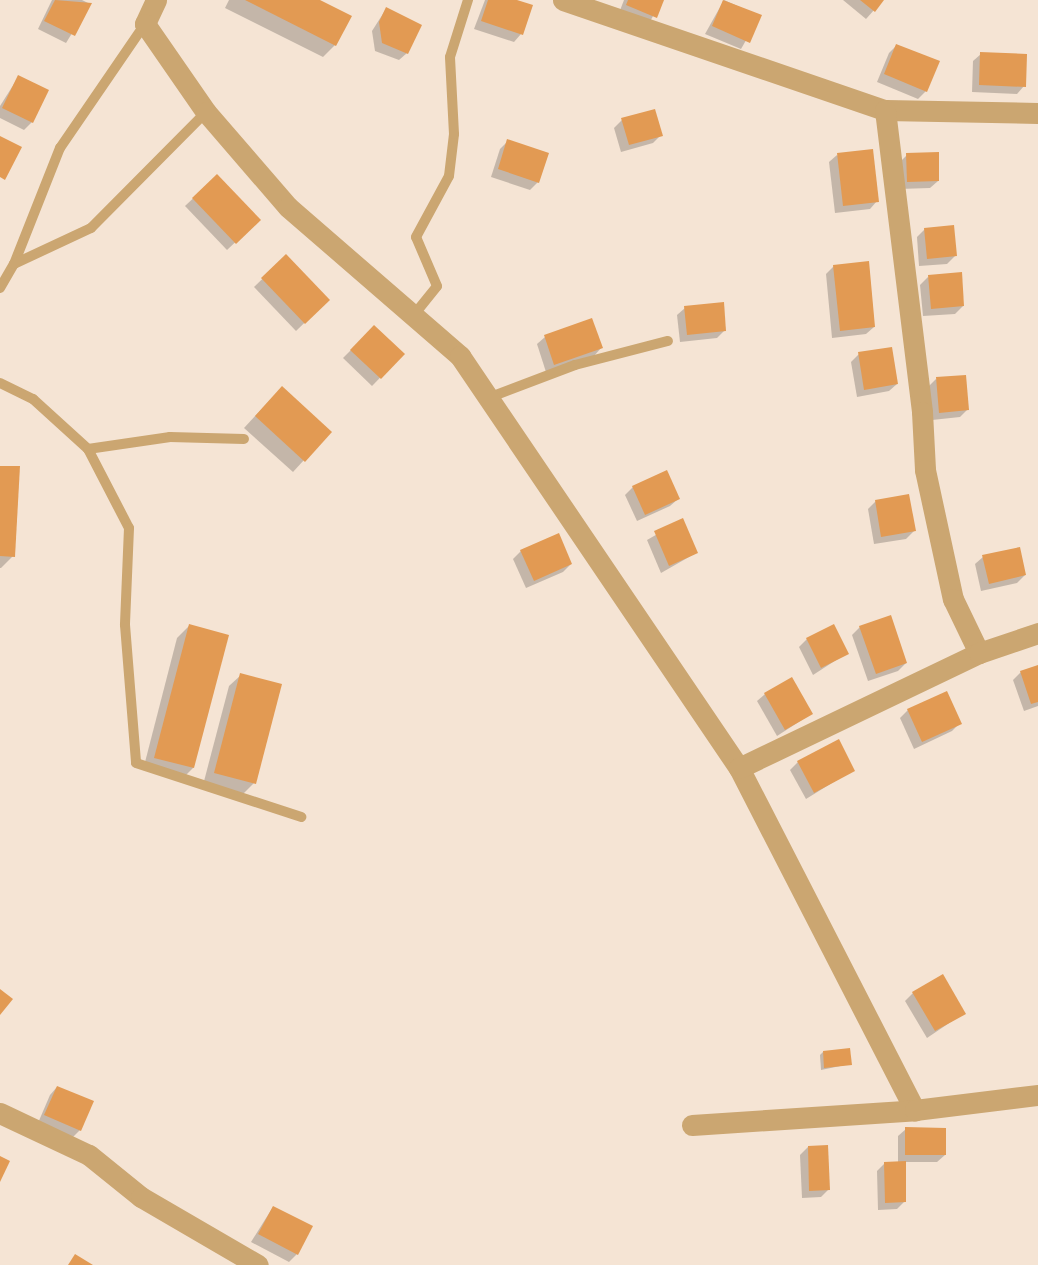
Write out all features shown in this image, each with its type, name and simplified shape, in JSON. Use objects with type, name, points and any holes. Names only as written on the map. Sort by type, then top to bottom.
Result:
[{"type":"street","points":[[156,0],[145,24],[206,112],[288,207],[460,356],[740,768],[915,1110]]},
{"type":"street","points":[[563,0],[885,110],[1038,113]]},
{"type":"street","points":[[885,110],[922,412],[925,470],[953,599],[979,653]]},
{"type":"street","points":[[740,768],[979,653],[1038,633]]},
{"type":"street","points":[[692,1125],[915,1110],[1038,1095]]},
{"type":"street","points":[[0,1113],[89,1155],[141,1197],[258,1265]]},
{"type":"lane","points":[[413,316],[436,286],[416,237],[449,176],[454,134],[450,57],[468,0]]},
{"type":"lane","points":[[0,288],[14,264],[60,148],[145,24]]},
{"type":"lane","points":[[14,264],[91,228],[206,112]]},
{"type":"lane","points":[[488,398],[575,365],[668,341]]},
{"type":"lane","points":[[0,383],[33,399],[88,448],[129,528],[125,624],[136,763],[301,817]]},
{"type":"lane","points":[[88,448],[170,437],[244,439]]},
{"type":"building","points":[[55,0],[92,3],[75,36],[44,21]]},
{"type":"building","points":[[245,0],[320,0],[352,16],[336,46]]},
{"type":"building","points":[[488,0],[517,0],[533,5],[523,35],[481,21]]},
{"type":"building","points":[[628,0],[664,0],[657,18],[626,5]]},
{"type":"building","points":[[723,0],[762,15],[750,43],[712,26]]},
{"type":"building","points":[[860,0],[884,0],[875,12]]},
{"type":"building","points":[[386,7],[422,25],[408,54],[382,43],[379,22]]},
{"type":"building","points":[[896,44],[940,61],[927,92],[884,74]]},
{"type":"building","points":[[980,52],[1027,54],[1026,87],[979,85]]},
{"type":"building","points":[[18,75],[49,90],[33,123],[2,108]]},
{"type":"building","points":[[655,109],[663,136],[629,145],[621,118]]},
{"type":"building","points":[[0,136],[22,147],[5,180],[0,177]]},
{"type":"building","points":[[507,139],[549,153],[539,183],[498,169]]},
{"type":"building","points":[[873,149],[879,202],[843,206],[837,153]]},
{"type":"building","points":[[939,152],[939,181],[907,182],[906,153]]},
{"type":"building","points":[[217,174],[261,220],[236,244],[192,198]]},
{"type":"building","points":[[954,225],[957,256],[927,259],[924,228]]},
{"type":"building","points":[[286,254],[330,300],[305,324],[261,278]]},
{"type":"building","points":[[869,261],[875,327],[840,331],[833,265]]},
{"type":"building","points":[[962,272],[964,306],[931,309],[928,275]]},
{"type":"building","points":[[724,302],[726,331],[687,335],[684,306]]},
{"type":"building","points":[[592,318],[603,348],[554,365],[544,335]]},
{"type":"building","points":[[374,325],[405,354],[381,379],[350,350]]},
{"type":"building","points":[[892,347],[898,384],[864,390],[858,352]]},
{"type":"building","points":[[966,375],[969,410],[939,413],[936,377]]},
{"type":"building","points":[[282,386],[332,432],[305,462],[255,416]]},
{"type":"building","points":[[0,466],[20,466],[15,557],[0,556]]},
{"type":"building","points":[[667,470],[680,499],[645,515],[632,486]]},
{"type":"building","points":[[909,494],[916,531],[881,537],[875,500]]},
{"type":"building","points":[[683,518],[698,553],[669,566],[654,531]]},
{"type":"building","points":[[559,533],[572,564],[534,581],[520,550]]},
{"type":"building","points":[[1020,547],[1026,575],[989,584],[982,555]]},
{"type":"building","points":[[891,615],[907,663],[876,674],[859,626]]},
{"type":"building","points":[[189,624],[229,635],[194,768],[154,758]]},
{"type":"building","points":[[834,624],[849,654],[821,668],[806,638]]},
{"type":"building","points":[[1038,665],[1038,702],[1031,704],[1020,671]]},
{"type":"building","points":[[240,673],[282,684],[256,784],[214,773]]},
{"type":"building","points":[[792,677],[813,714],[785,730],[764,693]]},
{"type":"building","points":[[947,691],[962,724],[922,742],[907,709]]},
{"type":"building","points":[[839,739],[855,771],[814,793],[797,761]]},
{"type":"building","points":[[943,974],[966,1014],[935,1031],[912,992]]},
{"type":"building","points":[[0,989],[13,999],[0,1015]]},
{"type":"building","points":[[850,1048],[852,1065],[824,1068],[823,1051]]},
{"type":"building","points":[[57,1086],[94,1101],[81,1131],[44,1115]]},
{"type":"building","points":[[905,1127],[946,1128],[946,1155],[905,1155]]},
{"type":"building","points":[[828,1145],[830,1190],[809,1191],[808,1146]]},
{"type":"building","points":[[0,1156],[10,1161],[0,1182]]},
{"type":"building","points":[[906,1161],[906,1202],[885,1203],[884,1162]]},
{"type":"building","points":[[273,1206],[313,1226],[298,1255],[258,1234]]},
{"type":"building","points":[[75,1254],[93,1265],[68,1265]]}]
